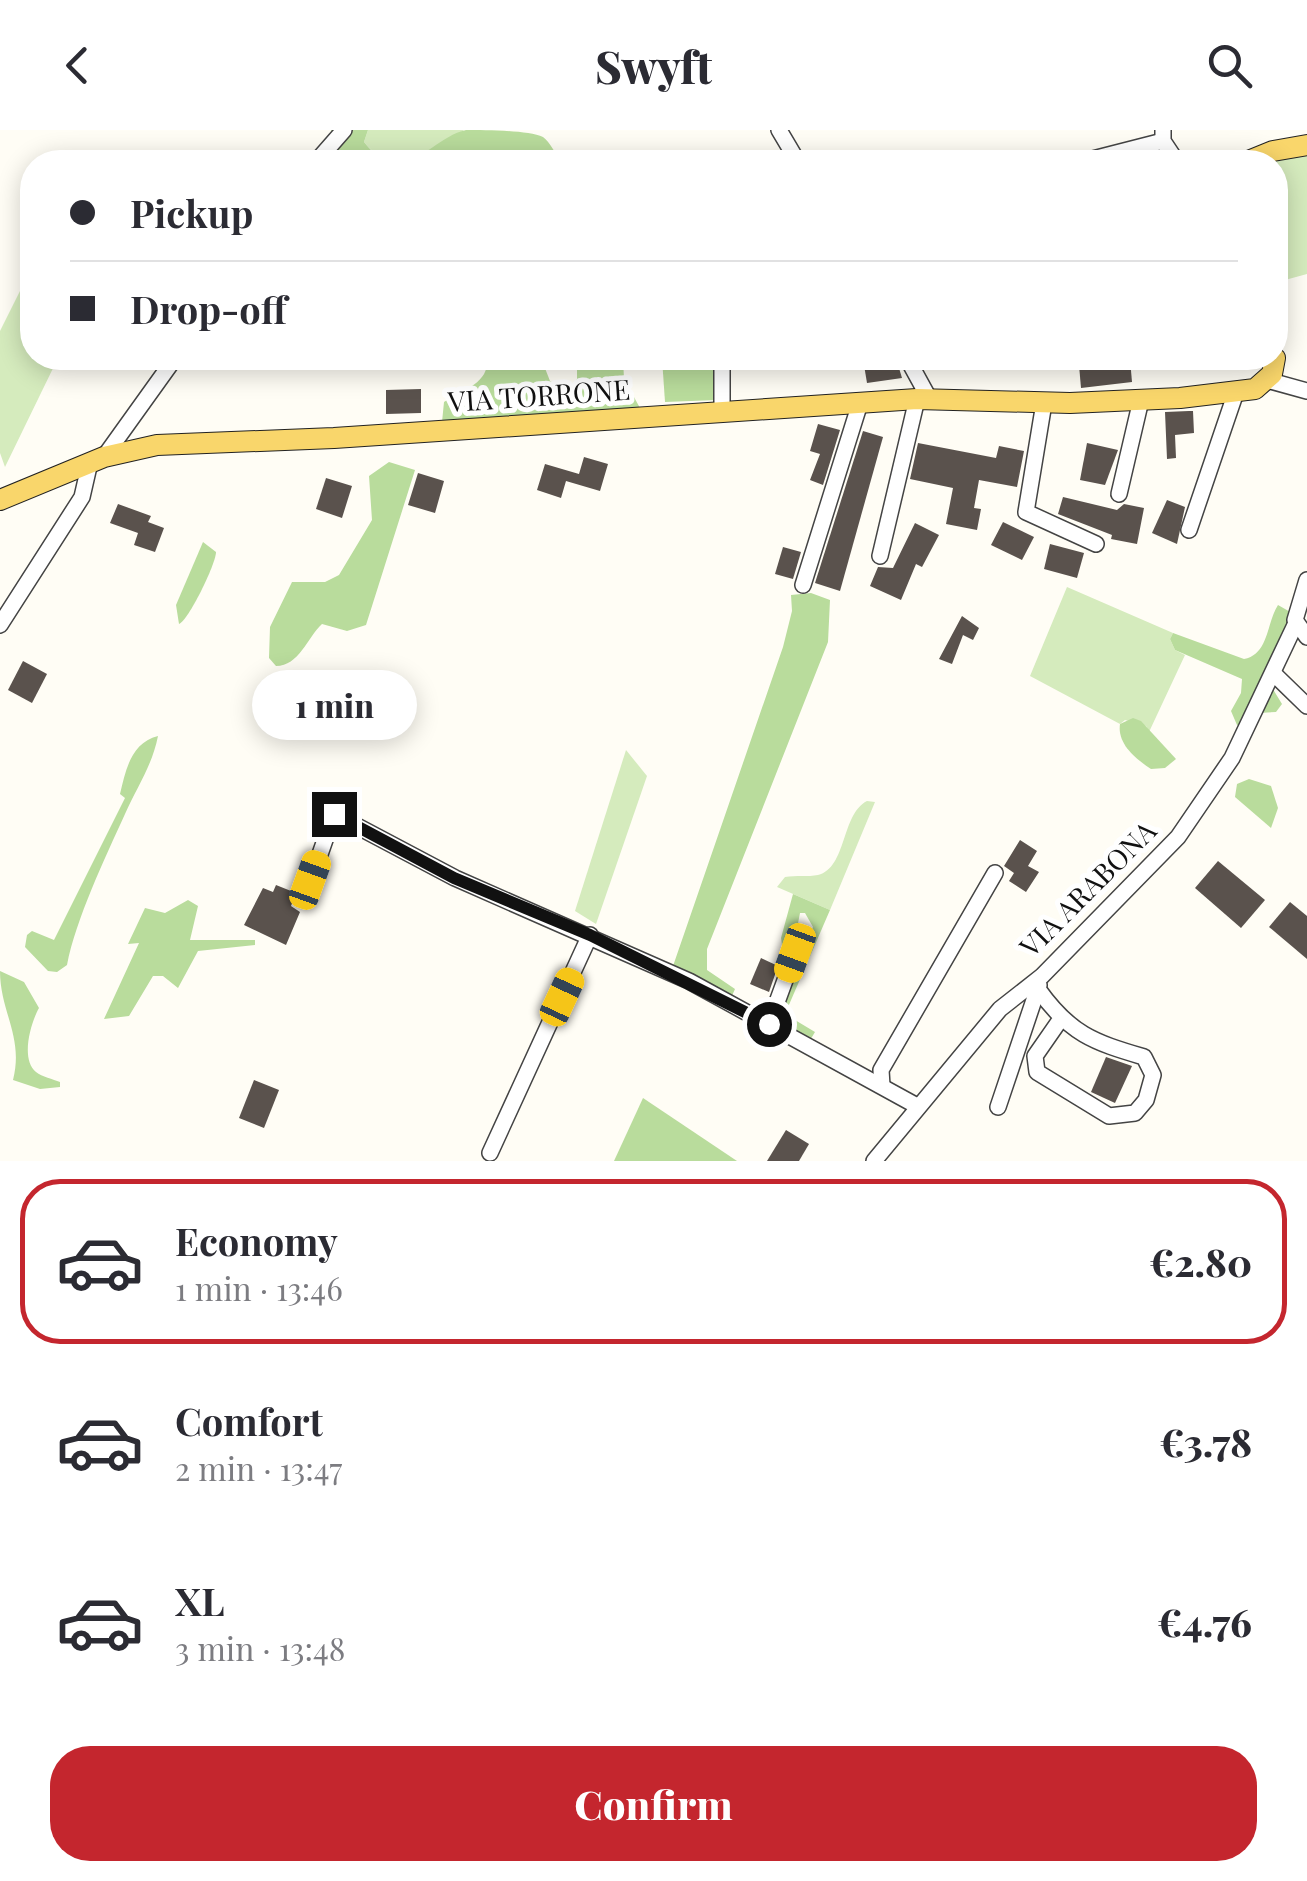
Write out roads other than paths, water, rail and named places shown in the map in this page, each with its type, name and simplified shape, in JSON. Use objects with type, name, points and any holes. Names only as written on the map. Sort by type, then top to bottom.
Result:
[{"type":"main road","points":[[1279,150],[1307,145]]},
{"type":"main road","points":[[1267,380],[1271,370]]},
{"type":"main road","name":"VIA TORRONE","points":[[0,500],[97,460],[157,444],[334,438],[923,400],[1141,400],[1255,389],[1267,380]]},
{"type":"street","points":[[326,150],[344,130]]},
{"type":"street","points":[[1119,150],[1163,136]]},
{"type":"street","points":[[0,625],[82,497],[97,460],[166,370]]},
{"type":"street","points":[[722,370],[722,412]]},
{"type":"street","points":[[880,556],[923,400],[912,370]]},
{"type":"street","points":[[1267,380],[1307,391]]},
{"type":"street","points":[[1189,530],[1236,392]]},
{"type":"street","points":[[1119,494],[1141,400]]},
{"type":"street","points":[[1044,402],[1026,512],[1096,544]]},
{"type":"street","points":[[802,586],[860,403]]},
{"type":"street","points":[[891,516],[908,524]]},
{"type":"street","name":"VIA ARABONA","points":[[874,1161],[1000,1009],[1040,983],[1178,837],[1232,758],[1296,624],[1307,580]]},
{"type":"street","points":[[1296,624],[1307,637]]},
{"type":"street","points":[[1274,674],[1307,706]]},
{"type":"street","points":[[310,880],[334,814],[454,878],[590,935],[769,1024],[917,1106]]},
{"type":"street","points":[[882,1086],[881,1070],[995,873]]},
{"type":"street","points":[[490,1153],[590,935]]},
{"type":"street","points":[[769,1024],[795,953]]},
{"type":"street","points":[[1040,983],[1060,1020],[1092,1041],[1144,1057],[1153,1075],[1146,1100],[1135,1113],[1109,1116],[1037,1072],[1035,1056],[1060,1020]]},
{"type":"street","points":[[998,1107],[1040,983]]}]
